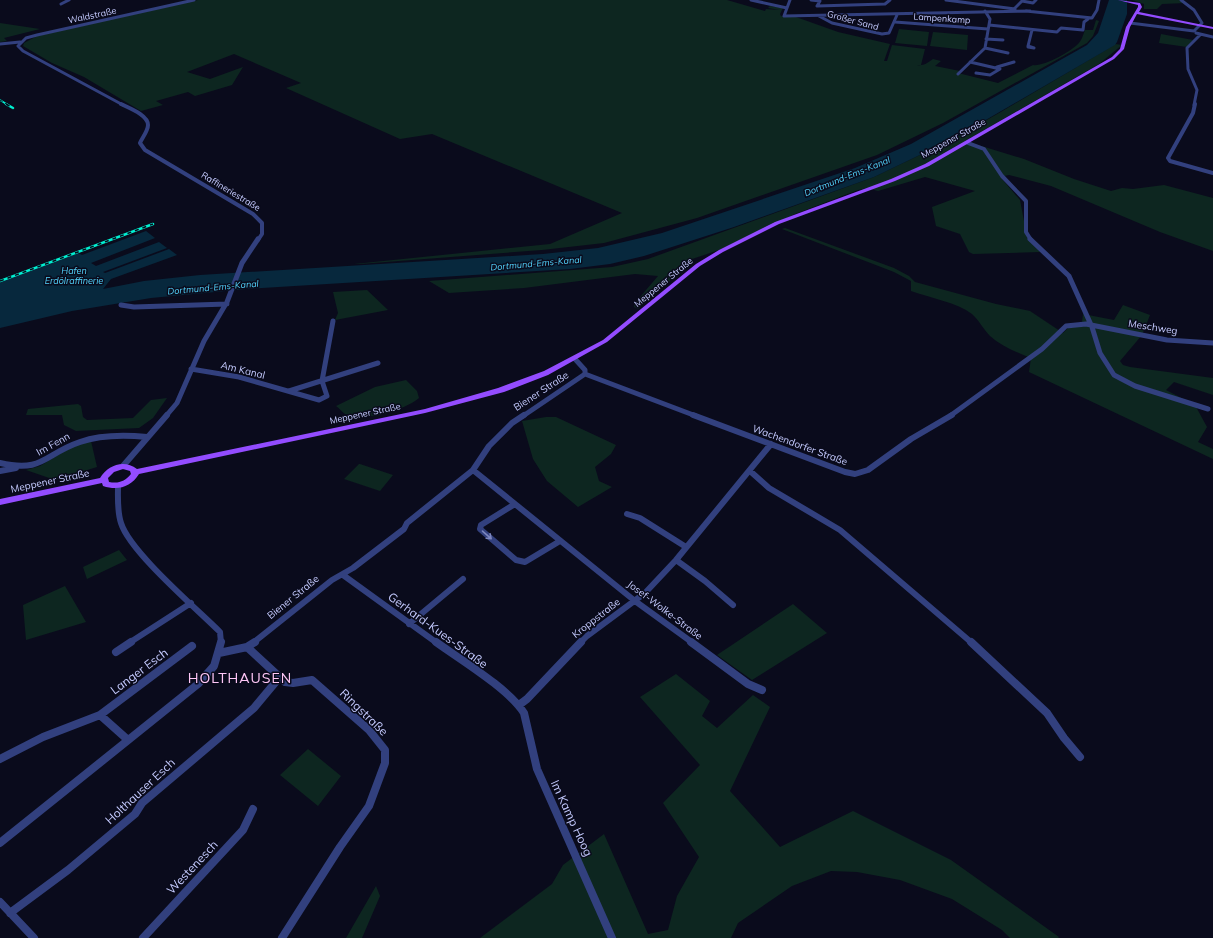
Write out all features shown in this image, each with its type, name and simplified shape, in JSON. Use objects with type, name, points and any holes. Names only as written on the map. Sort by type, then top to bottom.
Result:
[{"type":"main road","points":[[1120,0],[1133,2],[1140,5],[1137,13],[1213,28]]},
{"type":"main road","name":"Meppener Straße","points":[[135,472],[261,446],[476,398],[524,382],[574,359],[619,330],[698,265],[728,247],[776,223],[893,180],[928,165],[1113,58],[1124,45],[1130,23],[1137,13]]},
{"type":"main road","points":[[118,486],[132,479],[135,472],[132,468],[123,466]]},
{"type":"main road","name":"Meppener Straße","points":[[0,502],[104,480],[108,473],[123,466]]},
{"type":"main road","name":"Meppener Straße","points":[[104,480],[108,485],[118,486]]},
{"type":"street","points":[[61,4],[69,0]]},
{"type":"street","name":"Waldstraße","points":[[0,44],[20,43],[44,33],[194,0]]},
{"type":"street","points":[[751,0],[787,8]]},
{"type":"street","points":[[790,0],[784,16],[897,15],[1030,11]]},
{"type":"street","points":[[811,0],[820,0],[814,10]]},
{"type":"street","points":[[857,0],[859,5]]},
{"type":"street","points":[[817,6],[885,4],[890,0]]},
{"type":"street","points":[[946,0],[973,2],[1088,19],[1093,18],[1099,0]]},
{"type":"street","points":[[1016,0],[1033,3],[1036,0]]},
{"type":"street","points":[[1181,0],[1187,3],[1198,14],[1202,23],[1201,26],[1193,32]]},
{"type":"street","points":[[1014,9],[1022,1]]},
{"type":"street","points":[[958,74],[985,48],[989,15],[973,2]]},
{"type":"street","name":"Großer Sand","points":[[818,16],[832,23],[882,34],[890,34],[897,15]]},
{"type":"street","name":"Lampenkamp","points":[[895,22],[1058,32],[1061,28],[1081,30],[1085,25],[1084,22],[1088,19]]},
{"type":"street","points":[[1130,23],[1193,32],[1200,35],[1213,37]]},
{"type":"street","points":[[1028,46],[1032,30]]},
{"type":"street","points":[[1200,35],[1187,48],[1188,69],[1197,90],[1194,113],[1168,158],[1170,161],[1175,163],[1213,173]]},
{"type":"street","points":[[986,39],[1003,40]]},
{"type":"street","name":"Raffineriestraße","points":[[20,43],[19,48],[23,51],[140,114],[148,122],[149,128],[140,143],[146,150],[253,214],[261,220],[263,227],[262,234],[239,269],[230,296],[216,319],[191,369],[178,403],[123,466]]},
{"type":"street","points":[[985,48],[1008,53]]},
{"type":"street","points":[[970,62],[997,67],[1014,62]]},
{"type":"street","points":[[976,73],[990,75],[1000,70],[997,67]]},
{"type":"street","points":[[968,143],[984,149],[1002,176],[1026,201],[1026,232],[1030,239],[1069,276],[1091,325],[1104,361],[1110,370],[1120,379],[1135,386],[1208,409]]},
{"type":"street","points":[[121,305],[134,307],[226,304]]},
{"type":"street","name":"Am Kanal","points":[[191,369],[208,370],[319,400],[327,396],[322,381],[333,321]]},
{"type":"street","name":"Wachendorfer Straße","points":[[585,374],[845,472],[862,473],[911,439],[963,408],[1042,350],[1066,326],[1077,323],[1091,325]]},
{"type":"street","name":"Meschweg","points":[[1091,325],[1168,340],[1213,343]]},
{"type":"street","name":"Biener Straße","points":[[219,653],[247,647],[332,580],[343,574],[404,529],[407,523],[473,470],[489,446],[512,424],[585,374],[585,370],[574,359]]},
{"type":"street","points":[[289,391],[378,363]]},
{"type":"street","name":"Im Fenn","points":[[0,471],[41,463],[84,440],[147,437]]},
{"type":"street","name":"Kroppstraße","points":[[519,705],[527,699],[587,636],[645,593],[676,560],[771,444]]},
{"type":"street","name":"Im Fenn","points":[[0,463],[17,468]]},
{"type":"street","name":"Josef-Wolke-Straße","points":[[473,470],[635,601],[748,684],[762,690]]},
{"type":"street","points":[[750,471],[769,488],[840,530],[946,619],[1047,713],[1064,738],[1080,757]]},
{"type":"street","points":[[0,843],[206,677],[217,662],[222,635],[145,558],[129,538],[121,524],[118,511],[118,486]]},
{"type":"street","points":[[515,504],[480,525],[480,529],[516,560],[526,562],[560,541]]},
{"type":"street","points":[[627,514],[640,518],[686,547]]},
{"type":"street","points":[[676,560],[705,580],[733,605]]},
{"type":"street","name":"Gerhard-Kues-Straße","points":[[343,574],[409,624],[506,693],[519,705]]},
{"type":"street","points":[[409,624],[463,579]]},
{"type":"street","points":[[116,652],[191,603]]},
{"type":"street","name":"Langer Esch","points":[[0,759],[43,737],[100,715],[192,646]]},
{"type":"street","points":[[247,647],[279,678]]},
{"type":"street","name":"Holthauser Esch","points":[[10,913],[55,878],[68,870],[135,814],[142,803],[254,708],[279,678]]},
{"type":"street","name":"Ringstraße","points":[[279,678],[285,682],[292,683],[312,680],[369,730],[385,750],[385,763],[369,806],[340,847],[282,938]]},
{"type":"street","name":"Im Kamp Hoog","points":[[519,705],[524,713],[537,769],[612,938]]},
{"type":"street","points":[[100,715],[128,740]]},
{"type":"street","name":"Westenesch","points":[[143,938],[243,830],[253,809]]},
{"type":"street","points":[[0,902],[34,938]]},
{"type":"green space","points":[[198,0],[727,0],[765,11],[766,9],[780,10],[768,8],[770,6],[783,8],[780,14],[781,16],[796,17],[838,32],[890,44],[884,61],[887,61],[892,45],[925,49],[921,65],[924,65],[933,59],[941,61],[935,66],[960,71],[958,73],[998,83],[1033,65],[1043,64],[1069,51],[1079,42],[1085,30],[1093,30],[1096,20],[1099,21],[1093,36],[1087,43],[943,123],[877,155],[697,218],[604,243],[542,250],[360,264],[354,264],[550,244],[622,213],[432,134],[400,139],[286,88],[301,83],[234,54],[187,72],[210,79],[243,67],[232,85],[195,96],[188,92],[156,101],[163,105],[141,111],[84,77],[52,63],[23,46],[24,43],[37,36]]},
{"type":"green space","points":[[1132,0],[1181,0],[1186,3],[1162,4],[1157,9],[1144,9],[1144,4]]},
{"type":"green space","points":[[0,23],[40,29],[4,38],[7,41],[0,42]]},
{"type":"green space","points":[[899,29],[929,32],[927,46],[895,43]]},
{"type":"green space","points":[[933,32],[968,35],[967,50],[930,46]]},
{"type":"green space","points":[[1161,34],[1193,40],[1187,47],[1159,43]]},
{"type":"green space","points":[[1116,44],[1122,45],[1099,64],[965,141],[1024,159],[1074,179],[1111,191],[1122,188],[1133,189],[1164,185],[1213,198],[1213,251],[1160,232],[1051,186],[1009,175],[1004,176],[1002,179],[1020,200],[1027,237],[1040,252],[973,254],[969,252],[960,234],[936,226],[932,207],[975,191],[925,177],[878,191],[867,188],[858,190],[795,214],[719,250],[686,261],[669,282],[638,309],[634,307],[634,304],[658,276],[635,274],[524,288],[449,293],[429,281],[612,267],[648,259],[874,177],[953,139]]},
{"type":"green space","points":[[785,228],[894,268],[909,276],[915,282],[996,304],[1030,311],[1063,333],[1069,327],[1082,322],[1083,314],[1114,320],[1123,305],[1150,315],[1142,335],[1120,361],[1123,365],[1130,367],[1213,378],[1213,395],[1174,382],[1166,390],[1195,405],[1207,427],[1198,442],[1213,449],[1213,459],[1029,372],[1031,358],[994,340],[974,316],[966,310],[951,303],[911,291],[911,281],[894,272],[782,229]]},
{"type":"green space","points":[[367,290],[388,310],[335,320],[338,313],[333,292]]},
{"type":"green space","points":[[406,380],[417,391],[419,398],[413,403],[394,411],[362,417],[345,414],[336,406],[375,387]]},
{"type":"green space","points":[[167,398],[153,418],[139,428],[76,431],[64,425],[62,415],[26,415],[28,409],[78,404],[81,406],[83,417],[87,420],[133,418],[151,400]]},
{"type":"green space","points":[[556,417],[616,445],[611,454],[595,467],[599,481],[612,487],[578,507],[547,481],[533,459],[522,421]]},
{"type":"green space","points":[[91,441],[97,467],[55,480],[26,470],[40,466],[76,444]]},
{"type":"green space","points":[[359,464],[393,475],[380,491],[344,479]]},
{"type":"green space","points":[[119,550],[127,560],[87,579],[83,567]]},
{"type":"green space","points":[[65,586],[86,622],[26,640],[23,605]]},
{"type":"green space","points":[[793,604],[827,633],[752,680],[717,655]]},
{"type":"green space","points":[[676,674],[710,701],[702,716],[717,728],[753,695],[770,707],[730,791],[780,847],[853,811],[951,860],[1059,937],[1010,938],[1002,930],[952,899],[900,880],[857,872],[831,871],[792,886],[738,923],[731,938],[480,938],[552,884],[563,865],[604,834],[648,934],[668,930],[677,896],[699,857],[663,803],[700,765],[640,697]]},
{"type":"green space","points":[[308,749],[341,776],[318,806],[280,775]]},
{"type":"green space","points":[[376,886],[380,896],[362,938],[346,938]]},
{"type":"water","points":[[1109,0],[1127,0],[1127,14],[1115,45],[953,139],[874,177],[734,227],[644,256],[610,264],[570,269],[247,289],[151,298],[72,311],[0,328],[0,282],[78,253],[82,255],[146,231],[155,238],[91,263],[96,266],[159,242],[167,248],[103,272],[105,273],[169,249],[177,255],[111,279],[103,289],[144,281],[200,275],[543,254],[598,248],[662,233],[855,168],[911,144],[1087,45],[1098,33]]},
{"type":"railway","points":[[0,100],[8,105]]},
{"type":"railway","points":[[6,104],[13,108]]},
{"type":"railway","points":[[0,281],[153,224]]},
{"type":"district","name":"HOLTHAUSEN","points":[[240,678]]},
{"type":"water label","name":"Dortmund-Ems-Kanal","points":[[847,176]]},
{"type":"water label","name":"Dortmund-Ems-Kanal","points":[[536,263]]},
{"type":"water label","name":"Hafen Erdölraffinerie","points":[[74,276]]},
{"type":"water label","name":"Dortmund-Ems-Kanal","points":[[213,287]]}]
